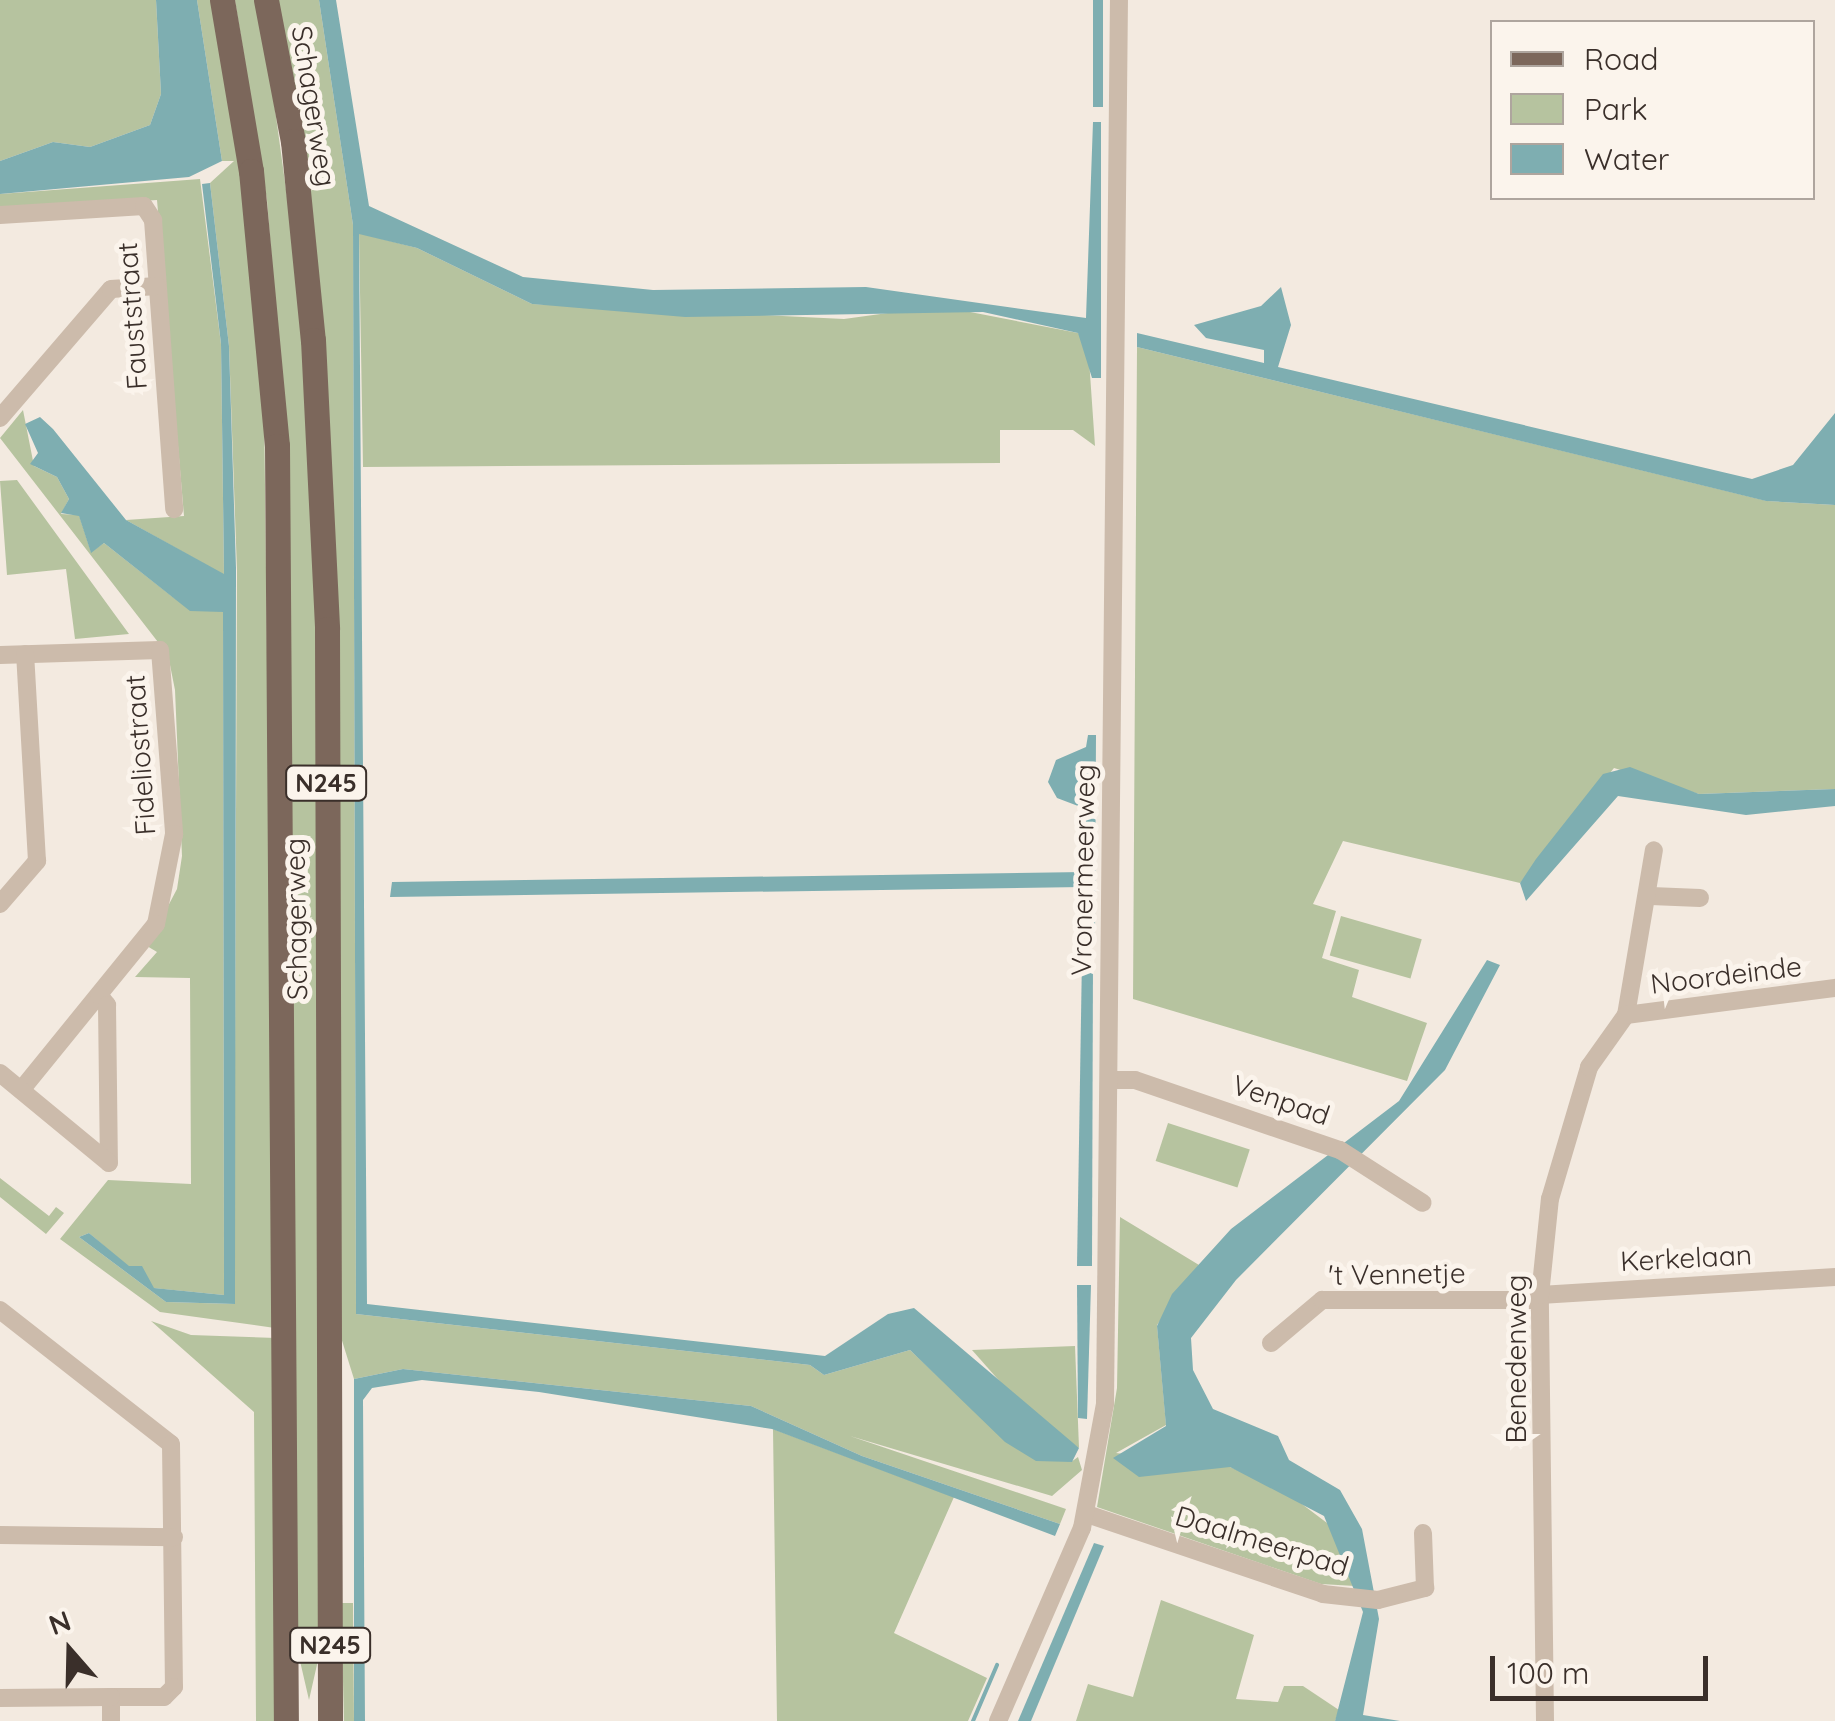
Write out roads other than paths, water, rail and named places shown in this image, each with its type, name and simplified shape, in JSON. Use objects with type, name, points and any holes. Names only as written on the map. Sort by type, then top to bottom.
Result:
[{"type":"main road","name":"Schagerweg","points":[[222,0],[251,172],[277,446],[286,1721]]},
{"type":"main road","name":"Schagerweg","points":[[266,0],[293,140],[313,340],[327,629],[330,1721]]},
{"type":"street","name":"Vronermeerweg","points":[[998,1721],[1087,1514],[1104,1404],[1119,0]]},
{"type":"street","name":"Fauststraat","points":[[0,215],[144,206],[157,286],[174,509]]},
{"type":"street","points":[[0,418],[111,289],[157,286]]},
{"type":"street","name":"Fideliostraat","points":[[0,655],[160,650],[171,875],[156,924],[21,1090]]},
{"type":"street","points":[[0,904],[37,860],[25,654]]},
{"type":"street","name":"Noordeinde","points":[[1654,850],[1651,896],[1626,1015],[1835,988]]},
{"type":"street","points":[[1651,896],[1700,898]]},
{"type":"street","points":[[0,1073],[109,1163],[107,1004],[99,995]]},
{"type":"street","name":"Benedenweg","points":[[1545,1721],[1540,1297],[1571,1120],[1590,1067],[1626,1015]]},
{"type":"street","name":"Venpad","points":[[1110,1080],[1135,1080],[1348,1155],[1423,1203]]},
{"type":"street","name":"Kerkelaan","points":[[1540,1297],[1835,1277]]},
{"type":"street","name":"'t Vennetje","points":[[1271,1342],[1322,1300],[1540,1297]]},
{"type":"street","points":[[0,1310],[171,1444],[174,1537],[174,1686],[164,1696],[0,1698]]},
{"type":"street","name":"Daalmeerpad","points":[[1087,1514],[1352,1598],[1378,1600],[1424,1588],[1423,1532]]},
{"type":"street","points":[[0,1535],[174,1537]]},
{"type":"street","points":[[111,1698],[111,1721]]},
{"type":"water","points":[[156,0],[197,0],[222,161],[189,177],[0,194],[0,161],[53,142],[90,147],[150,125],[161,94]]},
{"type":"water","points":[[319,0],[336,0],[369,206],[523,277],[653,290],[866,287],[1086,318],[1093,122],[1101,122],[1101,378],[1092,378],[1078,333],[983,312],[685,317],[532,304],[417,248],[359,234],[367,1304],[825,1356],[888,1314],[914,1308],[1079,1448],[1072,1462],[1036,1461],[1005,1442],[910,1350],[824,1375],[810,1365],[356,1314],[353,225]]},
{"type":"water","points":[[1093,0],[1103,0],[1103,107],[1093,107]]},
{"type":"water","points":[[210,183],[229,346],[236,568],[235,1304],[166,1302],[79,1237],[89,1233],[129,1266],[142,1266],[154,1288],[224,1295],[223,612],[190,611],[104,543],[91,553],[79,516],[61,513],[69,499],[57,477],[30,464],[38,453],[25,424],[40,417],[53,429],[126,520],[224,574],[221,344],[202,184]]},
{"type":"water","points":[[1281,287],[1291,325],[1278,367],[1752,479],[1793,465],[1835,413],[1835,505],[1766,501],[1137,347],[1137,333],[1264,363],[1264,350],[1206,338],[1194,325],[1261,306]]},
{"type":"water","points":[[1088,735],[1096,735],[1095,938],[1082,937],[1083,887],[390,897],[392,882],[1084,872],[1086,809],[1057,798],[1048,782],[1056,760],[1086,747]]},
{"type":"water","points":[[1630,767],[1699,794],[1835,789],[1835,806],[1746,815],[1618,796],[1526,901],[1520,883],[1536,859],[1603,774]]},
{"type":"water","points":[[1082,956],[1093,956],[1092,1266],[1077,1266]]},
{"type":"water","points":[[1487,960],[1500,965],[1445,1070],[1236,1280],[1191,1338],[1193,1370],[1213,1409],[1278,1436],[1289,1460],[1340,1490],[1362,1529],[1379,1619],[1363,1715],[1400,1721],[1335,1721],[1363,1612],[1324,1516],[1230,1467],[1139,1477],[1113,1458],[1166,1426],[1157,1326],[1172,1294],[1231,1229],[1399,1101]]},
{"type":"water","points":[[1077,1285],[1091,1285],[1087,1419],[1078,1418]]},
{"type":"water","points":[[403,1369],[751,1406],[862,1456],[1060,1524],[1055,1536],[772,1429],[539,1392],[422,1380],[372,1388],[363,1400],[365,1721],[354,1721],[354,1379]]},
{"type":"water","points":[[1094,1543],[1104,1546],[1031,1721],[1018,1721]]},
{"type":"waterway","points":[[973,1721],[997,1665]]}]
